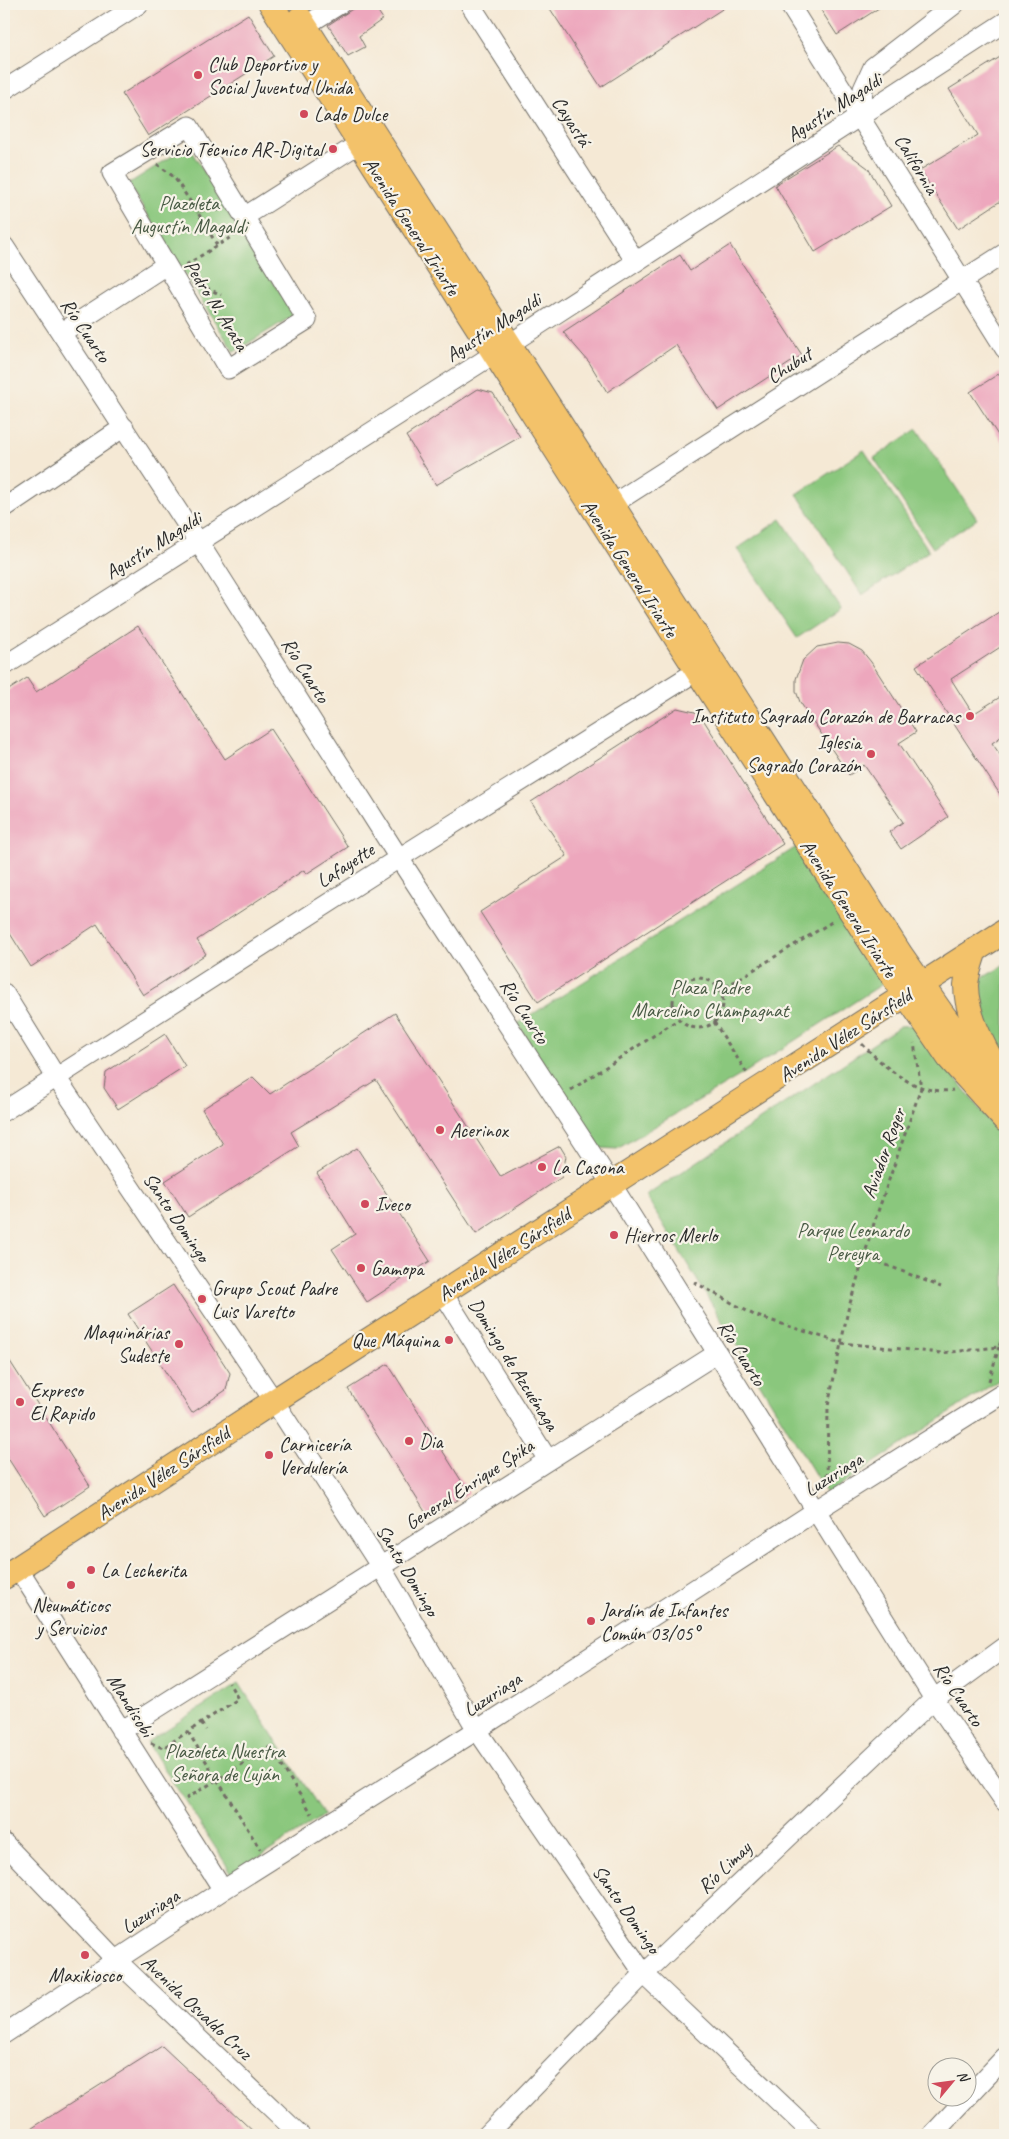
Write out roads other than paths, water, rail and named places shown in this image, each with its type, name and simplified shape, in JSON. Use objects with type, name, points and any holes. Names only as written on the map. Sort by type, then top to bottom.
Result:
[{"type":"main road","name":"Avenida General Iriarte","points":[[271,4],[298,30],[604,510],[914,990],[925,1023],[949,1058],[1005,1120]]},
{"type":"main road","name":"Avenida General Iriarte","points":[[290,4],[298,30]]},
{"type":"main road","name":"Avenida General Iriarte","points":[[705,666],[851,911],[914,990],[1005,1098]]},
{"type":"main road","name":"Avenida Vélez Sársfield","points":[[11,1573],[274,1401],[1005,931]]},
{"type":"main road","points":[[975,950],[968,971],[967,997],[978,1029],[1005,1085]]},
{"type":"street","points":[[4,90],[139,4]]},
{"type":"street","points":[[298,30],[340,4]]},
{"type":"street","name":"Cayastá","points":[[470,4],[636,262]]},
{"type":"street","name":"California","points":[[789,4],[861,116],[1005,349]]},
{"type":"street","points":[[861,116],[864,89],[873,67],[955,4]]},
{"type":"street","name":"Agustín Magaldi","points":[[4,666],[636,262],[1005,22]]},
{"type":"street","name":"Pedro N. Arata","points":[[189,126],[244,217],[307,320],[228,370],[112,173],[189,126]]},
{"type":"street","points":[[244,217],[367,139]]},
{"type":"street","name":"Río Cuarto","points":[[4,246],[124,427],[399,858],[612,1185],[716,1354],[817,1510],[934,1699],[1005,1802]]},
{"type":"street","name":"Chubut","points":[[604,510],[1005,253]]},
{"type":"street","name":"Pedro N. Arata","points":[[61,333],[166,266]]},
{"type":"street","points":[[4,508],[124,427]]},
{"type":"street","name":"Lafayette","points":[[4,1111],[399,858],[705,666]]},
{"type":"street","name":"Santo Domingo","points":[[4,994],[56,1077],[274,1401],[381,1567],[477,1730],[644,1974],[814,2135]]},
{"type":"street","name":"Domingo de Azcuénaga","points":[[443,1293],[548,1460]]},
{"type":"street","name":"General Enrique Spika","points":[[121,1731],[716,1354]]},
{"type":"street","name":"Luzuriaga","points":[[4,2034],[223,1890],[477,1730],[817,1510],[999,1396]]},
{"type":"street","name":"Mandisobi","points":[[11,1573],[121,1731],[223,1890]]},
{"type":"street","name":"Río Limay","points":[[488,2135],[644,1974],[934,1699],[1005,1647]]},
{"type":"street","name":"Avenida Osvaldo Cruz","points":[[4,1843],[116,1960],[300,2135]]},
{"type":"street","points":[[932,2135],[1005,2057]]},
{"type":"place","name":"Club Deportivo y Social Juventud Unida","points":[[198,75]]},
{"type":"place","name":"Lado Dulce","points":[[304,114]]},
{"type":"place","name":"Servicio Técnico AR-Digital","points":[[333,149]]},
{"type":"place","name":"Instituto Sagrado Corazón de Barracas","points":[[970,716]]},
{"type":"place","name":"Iglesia Sagrado Corazón","points":[[871,754]]},
{"type":"place","name":"Acerinox","points":[[440,1130]]},
{"type":"place","name":"La Casona","points":[[542,1167]]},
{"type":"place","name":"Iveco","points":[[365,1204]]},
{"type":"place","name":"Hierros Merlo","points":[[614,1235]]},
{"type":"place","name":"Gamopa","points":[[361,1268]]},
{"type":"place","name":"Grupo Scout Padre Luis Varetto","points":[[202,1299]]},
{"type":"place","name":"Que Máquina","points":[[449,1340]]},
{"type":"place","name":"Maquinárias Sudeste","points":[[179,1344]]},
{"type":"place","name":"Expreso El Rapido","points":[[20,1402]]},
{"type":"place","name":"Dia","points":[[409,1441]]},
{"type":"place","name":"Carnicería Verdulería","points":[[269,1455]]},
{"type":"place","name":"La Lecherita","points":[[91,1570]]},
{"type":"place","name":"Neumáticos y Servicios","points":[[71,1585]]},
{"type":"place","name":"Jardín de Infantes Común 03/05°","points":[[591,1621]]},
{"type":"place","name":"Maxikiosco","points":[[85,1955]]},
{"type":"park label","name":"Plazoleta Augustín Magaldi","points":[[189,214]]},
{"type":"park label","name":"Plaza Padre Marcelino Champagnat","points":[[710,998]]},
{"type":"park label","name":"Parque Leonardo Pereyra","points":[[853,1242]]},
{"type":"park label","name":"Plazoleta Nuestra Señora de Luján","points":[[225,1762]]}]
